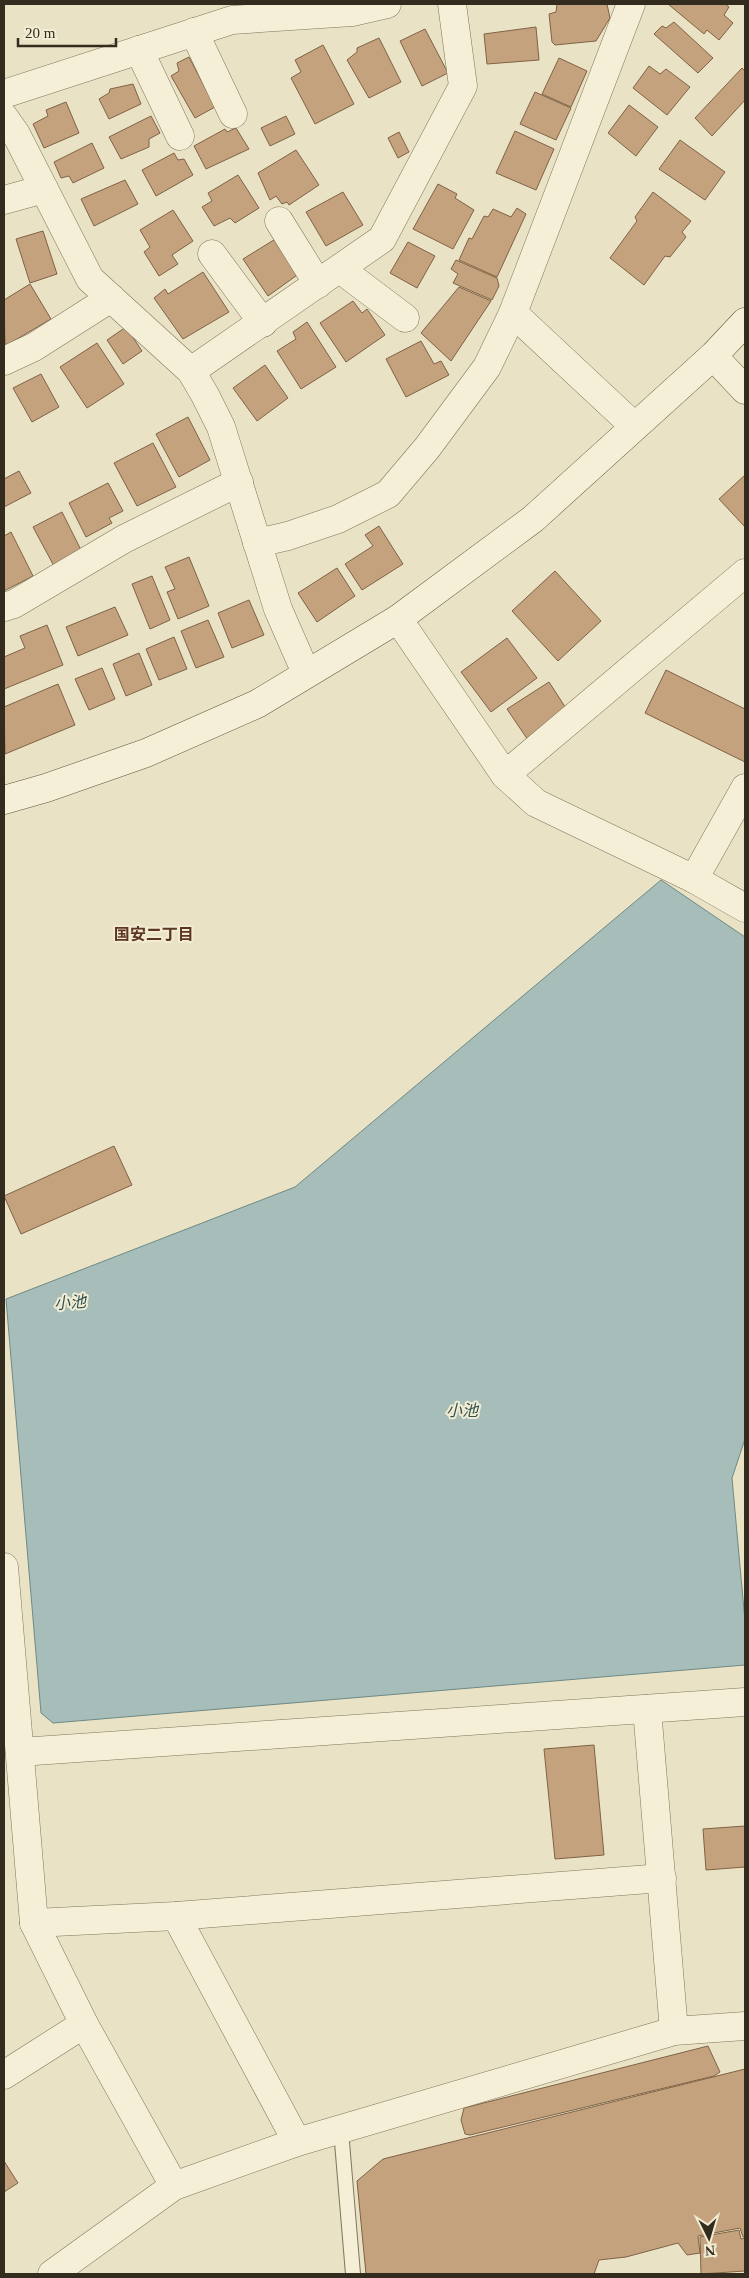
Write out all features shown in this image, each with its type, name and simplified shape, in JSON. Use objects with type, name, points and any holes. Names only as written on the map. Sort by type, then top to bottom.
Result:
[{"type":"street","points":[[4,94],[232,20],[352,12],[387,4]]},
{"type":"street","points":[[192,371],[263,324],[382,240],[463,86],[452,4]]},
{"type":"street","points":[[256,544],[288,536],[338,519],[388,494],[427,448],[487,367],[512,313],[631,4]]},
{"type":"street","points":[[194,32],[233,114]]},
{"type":"street","points":[[139,50],[180,136]]},
{"type":"street","points":[[4,117],[16,134],[90,279],[192,371],[221,427],[256,544],[278,609],[306,673]]},
{"type":"street","points":[[4,200],[44,189]]},
{"type":"street","points":[[279,221],[329,277],[405,318]]},
{"type":"street","points":[[212,254],[263,324]]},
{"type":"street","points":[[4,361],[34,347],[111,298]]},
{"type":"street","points":[[512,313],[634,426]]},
{"type":"street","points":[[4,800],[46,788],[146,753],[257,704],[398,619],[533,519],[713,356],[745,322]]},
{"type":"street","points":[[713,356],[745,390]]},
{"type":"street","points":[[4,607],[14,604],[124,539],[238,482]]},
{"type":"street","points":[[505,775],[745,574]]},
{"type":"street","points":[[398,619],[505,775],[536,803],[694,880],[745,908]]},
{"type":"street","points":[[694,880],[745,788]]},
{"type":"street","points":[[4,1570],[34,1923],[84,2024],[174,2186]]},
{"type":"street","points":[[20,1752],[745,1702]]},
{"type":"street","points":[[647,1709],[674,2031]]},
{"type":"street","points":[[34,1923],[176,1916],[662,1878]]},
{"type":"street","points":[[176,1916],[297,2142]]},
{"type":"street","points":[[4,2075],[84,2024]]},
{"type":"street","points":[[52,2274],[174,2186],[297,2142],[674,2031],[745,2026]]},
{"type":"lane","points":[[341,2130],[353,2274]]},
{"type":"water","name":"小池","points":[[661,880],[745,937],[745,1439],[732,1478],[745,1621],[745,1665],[53,1723],[41,1713],[6,1299],[295,1187]]},
{"type":"building","points":[[557,4],[607,4],[610,18],[596,41],[555,45],[552,42],[549,14],[556,12]]},
{"type":"building","points":[[668,4],[725,4],[729,7],[724,15],[733,23],[719,40],[707,30],[704,34]]},
{"type":"building","points":[[674,22],[713,58],[698,73],[654,34],[662,26],[666,28]]},
{"type":"building","points":[[536,27],[539,60],[487,64],[484,34]]},
{"type":"building","points":[[425,29],[448,73],[422,86],[400,41]]},
{"type":"building","points":[[379,38],[401,82],[369,98],[347,60],[357,52],[357,48]]},
{"type":"building","points":[[323,45],[354,104],[315,124],[291,78],[301,72],[295,60]]},
{"type":"building","points":[[189,57],[215,107],[195,118],[171,76],[179,71],[177,63]]},
{"type":"building","points":[[559,58],[587,71],[571,107],[542,94]]},
{"type":"building","points":[[649,66],[660,74],[666,69],[690,87],[667,115],[633,88]]},
{"type":"building","points":[[742,68],[745,71],[745,100],[712,136],[695,118]]},
{"type":"building","points":[[133,84],[141,104],[109,119],[99,99],[109,93],[110,89]]},
{"type":"building","points":[[535,92],[571,108],[556,140],[520,124]]},
{"type":"building","points":[[66,102],[79,133],[44,148],[33,124],[48,116],[46,110]]},
{"type":"building","points":[[629,105],[658,127],[636,156],[608,133]]},
{"type":"building","points":[[151,116],[160,133],[149,139],[149,147],[121,159],[109,137]]},
{"type":"building","points":[[286,116],[295,134],[270,146],[261,128]]},
{"type":"building","points":[[236,128],[249,149],[206,169],[194,146],[225,129],[227,132]]},
{"type":"building","points":[[515,131],[554,149],[536,190],[496,173]]},
{"type":"building","points":[[399,132],[409,152],[398,158],[388,138]]},
{"type":"building","points":[[680,140],[725,172],[705,200],[659,169]]},
{"type":"building","points":[[92,143],[104,168],[73,183],[69,176],[61,178],[54,162]]},
{"type":"building","points":[[296,150],[319,185],[289,205],[287,202],[282,204],[276,196],[270,200],[258,173]]},
{"type":"building","points":[[174,153],[178,160],[184,159],[193,175],[156,196],[142,170]]},
{"type":"building","points":[[238,175],[259,208],[235,223],[230,218],[214,226],[202,207],[212,201],[208,193]]},
{"type":"building","points":[[125,180],[138,204],[94,226],[81,199]]},
{"type":"building","points":[[438,184],[457,194],[455,198],[474,210],[453,249],[413,229]]},
{"type":"building","points":[[343,192],[363,225],[326,246],[306,212]]},
{"type":"building","points":[[653,192],[691,221],[682,232],[686,237],[670,257],[665,256],[644,285],[610,258],[637,221],[635,217]]},
{"type":"building","points":[[517,208],[526,214],[497,277],[459,260],[469,238],[472,239],[484,216],[488,217],[493,209],[511,217]]},
{"type":"building","points":[[173,210],[193,241],[172,255],[178,264],[159,276],[144,252],[150,247],[140,230]]},
{"type":"building","points":[[43,231],[57,274],[30,283],[16,239]]},
{"type":"building","points":[[277,238],[300,273],[268,296],[243,259]]},
{"type":"building","points":[[408,242],[435,256],[417,288],[390,273]]},
{"type":"building","points":[[456,260],[497,278],[499,286],[492,300],[453,283],[458,274],[451,269]]},
{"type":"building","points":[[203,272],[229,312],[183,339],[154,298],[165,289],[168,294]]},
{"type":"building","points":[[30,284],[51,319],[5,346],[4,300]]},
{"type":"building","points":[[459,287],[491,301],[451,361],[421,333]]},
{"type":"building","points":[[353,301],[362,313],[367,309],[385,335],[346,362],[320,323]]},
{"type":"building","points":[[307,322],[336,367],[301,389],[277,351],[296,339],[293,332]]},
{"type":"building","points":[[126,327],[142,351],[123,364],[107,340]]},
{"type":"building","points":[[421,341],[434,364],[441,361],[449,375],[406,397],[386,359]]},
{"type":"building","points":[[97,343],[124,384],[87,408],[60,367]]},
{"type":"building","points":[[265,365],[288,398],[257,421],[233,388]]},
{"type":"building","points":[[41,374],[59,407],[32,422],[13,388]]},
{"type":"building","points":[[188,417],[210,460],[179,477],[156,434]]},
{"type":"building","points":[[153,443],[176,487],[137,506],[114,463]]},
{"type":"building","points":[[19,471],[31,493],[4,507],[4,479]]},
{"type":"building","points":[[745,475],[745,527],[719,499]]},
{"type":"building","points":[[108,483],[123,511],[109,518],[112,523],[86,537],[69,503]]},
{"type":"building","points":[[62,512],[82,552],[54,566],[33,527]]},
{"type":"building","points":[[379,526],[403,564],[362,590],[345,564],[373,546],[365,535]]},
{"type":"building","points":[[11,532],[33,576],[4,591],[4,536]]},
{"type":"building","points":[[189,557],[209,606],[178,619],[167,592],[175,589],[165,567]]},
{"type":"building","points":[[337,568],[355,596],[317,622],[298,593]]},
{"type":"building","points":[[555,571],[601,621],[558,661],[512,611]]},
{"type":"building","points":[[152,576],[170,620],[150,629],[132,584]]},
{"type":"building","points":[[249,600],[264,635],[232,648],[218,613]]},
{"type":"building","points":[[115,607],[128,635],[78,656],[66,627]]},
{"type":"building","points":[[208,620],[224,657],[196,668],[181,631]]},
{"type":"building","points":[[47,625],[63,665],[4,689],[4,657],[25,648],[20,636]]},
{"type":"building","points":[[174,637],[187,669],[159,680],[146,649]]},
{"type":"building","points":[[507,638],[537,678],[491,712],[461,672]]},
{"type":"building","points":[[139,653],[152,685],[126,696],[113,664]]},
{"type":"building","points":[[102,668],[115,699],[89,710],[75,679]]},
{"type":"building","points":[[666,670],[745,709],[745,762],[645,713]]},
{"type":"building","points":[[549,682],[571,716],[530,743],[507,709]]},
{"type":"building","points":[[58,684],[75,725],[5,754],[4,707]]},
{"type":"building","points":[[114,1146],[132,1185],[21,1234],[4,1196]]},
{"type":"building","points":[[594,1745],[604,1855],[555,1859],[544,1749]]},
{"type":"building","points":[[745,1826],[745,1867],[706,1870],[703,1829]]},
{"type":"building","points":[[708,2046],[720,2072],[714,2076],[470,2135],[465,2134],[461,2120],[464,2108]]},
{"type":"building","points":[[745,2069],[745,2237],[743,2237],[740,2228],[698,2236],[700,2253],[687,2255],[678,2243],[626,2257],[599,2260],[594,2274],[366,2274],[357,2181],[383,2159]]},
{"type":"building","points":[[4,2161],[18,2183],[4,2192]]},
{"type":"building","points":[[739,2230],[741,2239],[745,2238],[745,2271],[701,2274],[700,2237]]},
{"type":"district","name":"国安二丁目","points":[[154,934]]}]
